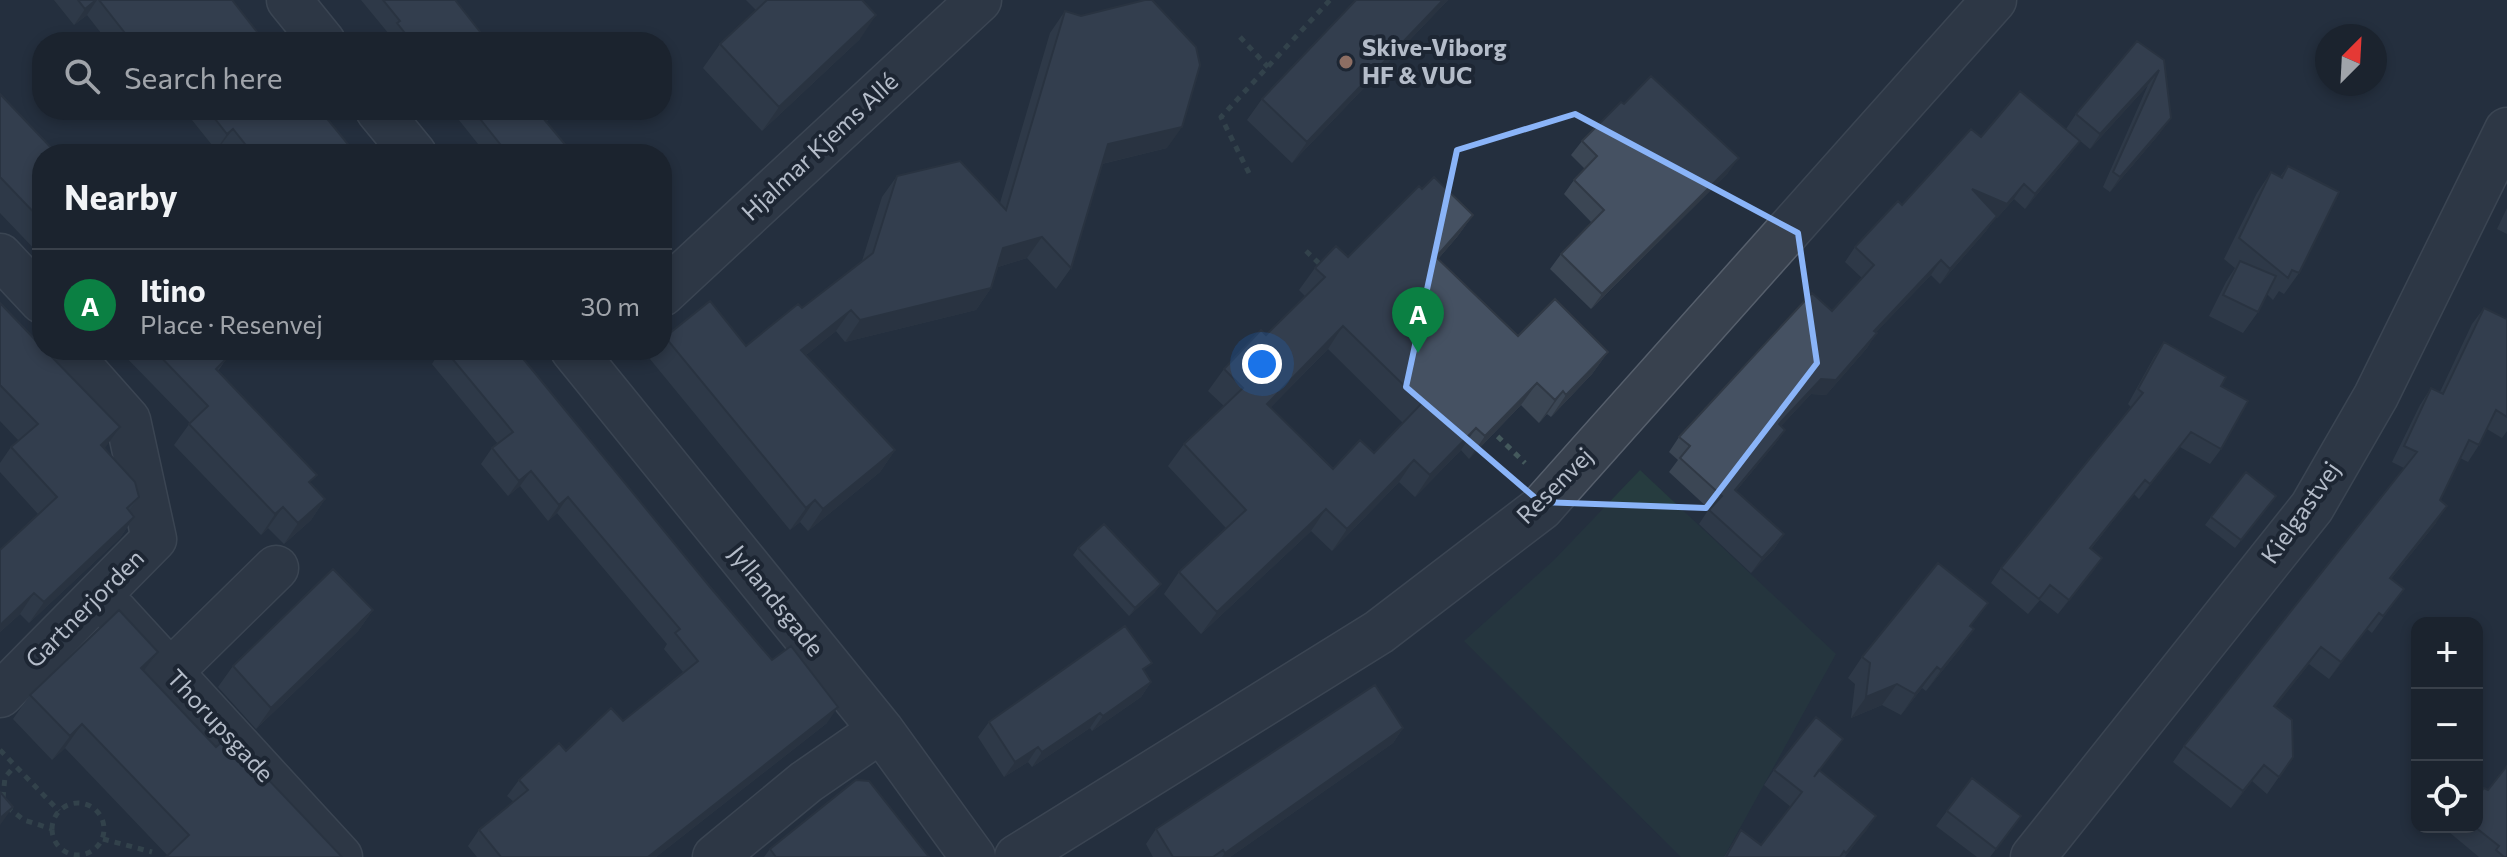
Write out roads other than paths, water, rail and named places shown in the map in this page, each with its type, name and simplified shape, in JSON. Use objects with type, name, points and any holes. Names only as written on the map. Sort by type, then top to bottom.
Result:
[{"type":"street","points":[[289,0],[315,32]]},
{"type":"street","name":"Hjalmar Kjems Allé","points":[[672,285],[979,0]]},
{"type":"street","name":"Resenvej","points":[[1017,857],[1379,632],[1541,508],[1994,0]]},
{"type":"street","points":[[386,120],[406,144]]},
{"type":"street","name":"Kielgastvej","points":[[2033,857],[2312,507],[2376,396],[2507,130]]},
{"type":"street","points":[[0,256],[32,290]]},
{"type":"street","name":"Gartnerjorden","points":[[0,695],[154,539],[128,420],[75,360]]},
{"type":"street","name":"Jyllandsgade","points":[[590,360],[881,730],[973,857]]},
{"type":"street","points":[[170,672],[276,568]]},
{"type":"street","name":"Thorupsgade","points":[[100,595],[340,857]]},
{"type":"street","points":[[715,857],[806,782],[881,730]]},
{"type":"place","name":"Skive-Viborg HF & VUC","points":[[1346,62]]},
{"type":"place","name":"Itino","points":[[1418,353]]}]
